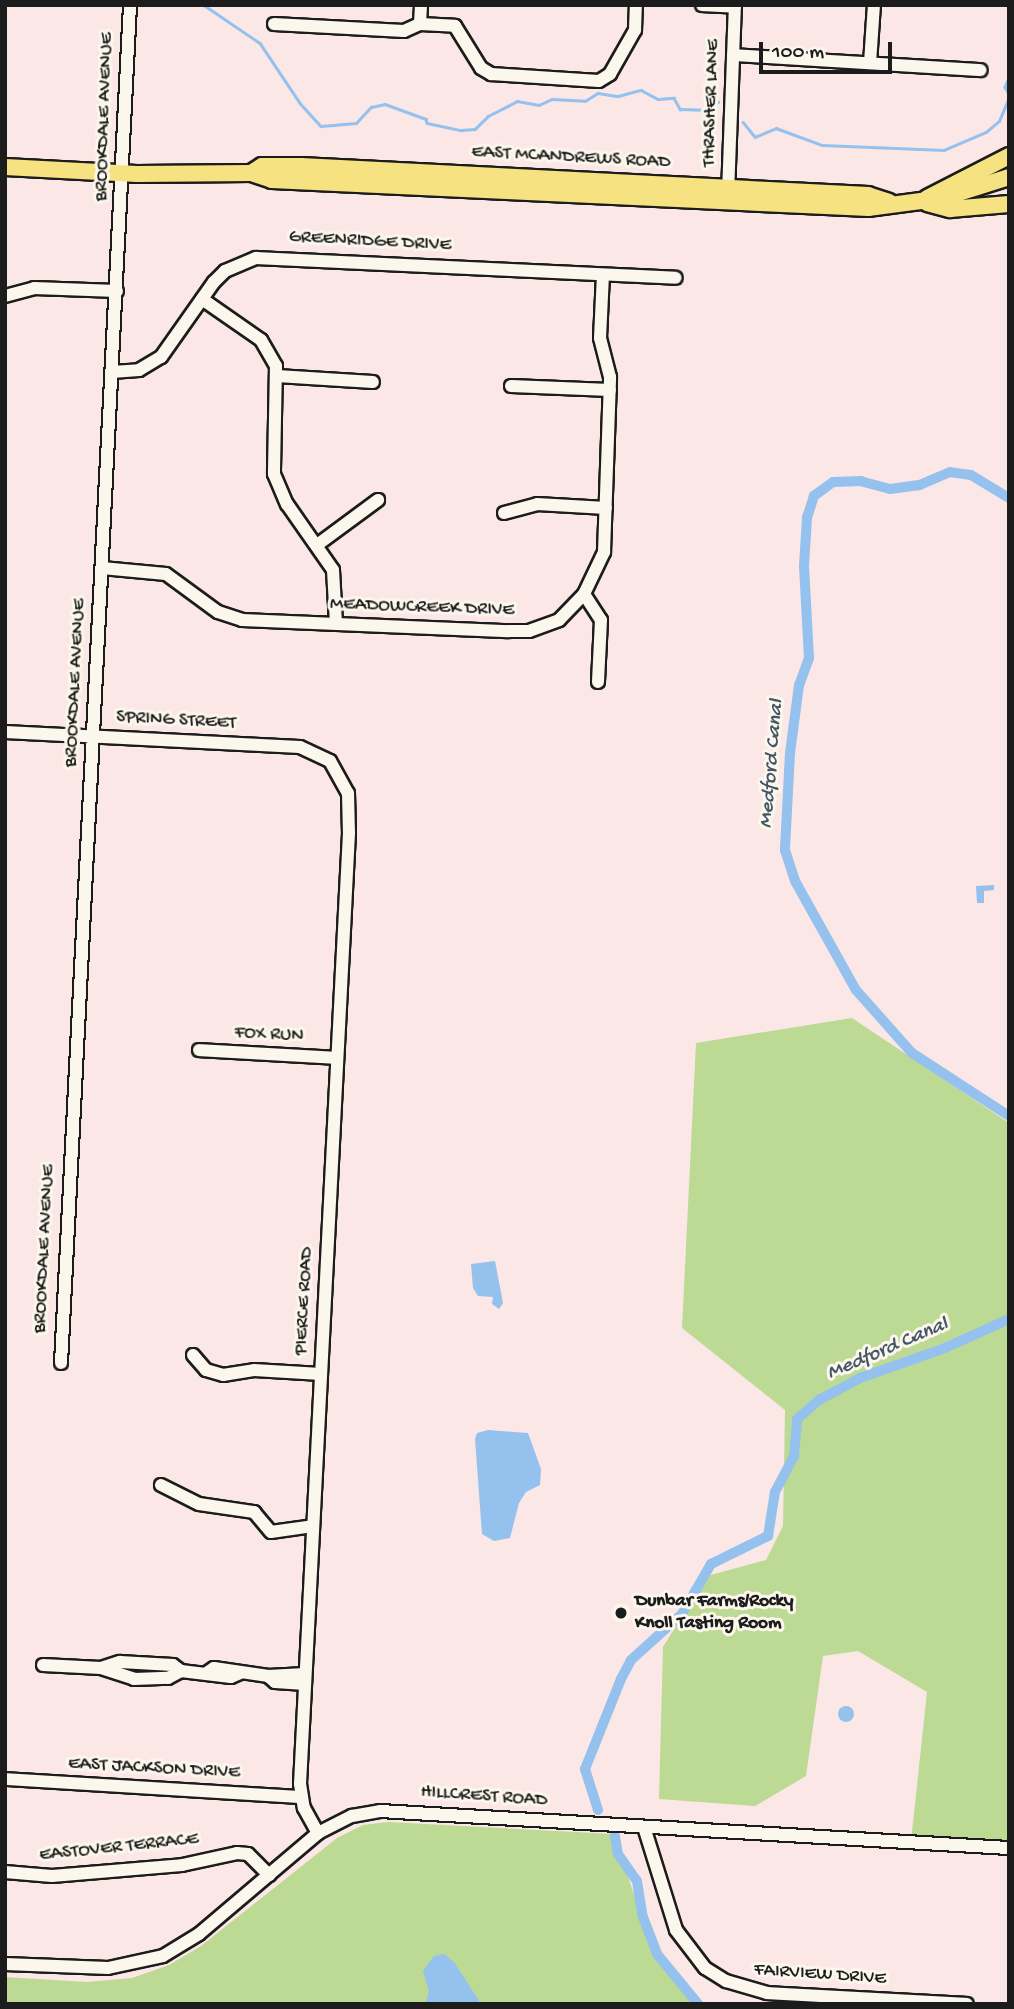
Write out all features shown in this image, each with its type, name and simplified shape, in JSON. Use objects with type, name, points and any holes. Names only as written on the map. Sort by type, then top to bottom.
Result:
[{"type":"main road","points":[[922,201],[950,182],[1009,156]]},
{"type":"main road","name":"EAST MCANDREWS ROAD","points":[[5,167],[121,174],[251,173],[272,180],[728,195],[868,195],[889,202],[922,201],[1009,177]]},
{"type":"main road","points":[[922,201],[950,209],[1009,204]]},
{"type":"street","name":"BROOKDALE AVENUE","points":[[61,1363],[130,5]]},
{"type":"street","points":[[421,5],[421,24]]},
{"type":"street","points":[[274,24],[404,31],[421,24],[460,29],[481,68],[491,75],[599,80],[610,74],[635,30],[636,5]]},
{"type":"street","points":[[702,5],[735,6]]},
{"type":"street","points":[[870,63],[874,5]]},
{"type":"street","name":"THRASHER LANE","points":[[728,195],[735,6]]},
{"type":"street","points":[[733,55],[981,70]]},
{"type":"street","name":"GREENRIDGE DRIVE","points":[[112,372],[139,370],[161,357],[225,271],[240,262],[273,256],[676,278]]},
{"type":"street","name":"MEADOWCREEK DRIVE","points":[[102,568],[166,574],[230,617],[529,631],[559,620],[584,594],[604,552],[610,390],[600,338],[603,275]]},
{"type":"street","points":[[5,296],[34,288],[117,290]]},
{"type":"street","points":[[202,299],[261,340],[277,376],[274,474],[288,504],[317,545],[336,582],[336,623]]},
{"type":"street","points":[[277,376],[373,382]]},
{"type":"street","points":[[511,386],[610,390]]},
{"type":"street","points":[[317,545],[378,499]]},
{"type":"street","points":[[504,513],[537,504],[606,508]]},
{"type":"street","points":[[584,594],[601,620],[598,682]]},
{"type":"street","name":"SPRING STREET","points":[[5,732],[300,747],[321,755],[337,769]]},
{"type":"street","name":"PIERCE ROAD","points":[[318,1833],[301,1797],[350,806],[337,769]]},
{"type":"street","name":"FOX RUN","points":[[199,1050],[337,1058]]},
{"type":"street","points":[[193,1355],[206,1370],[223,1375],[254,1370],[321,1374]]},
{"type":"street","points":[[161,1485],[200,1504],[254,1512],[271,1532],[313,1526]]},
{"type":"street","points":[[43,1665],[102,1668],[120,1662],[173,1665],[181,1671],[208,1672],[231,1677],[240,1673],[268,1676],[275,1682],[305,1679]]},
{"type":"street","name":"EAST JACKSON DRIVE","points":[[5,1779],[301,1797]]},
{"type":"street","name":"HILLCREST ROAD","points":[[5,1964],[99,1969],[148,1961],[198,1934],[318,1833],[352,1816],[392,1810],[1009,1848]]},
{"type":"street","name":"FAIRVIEW DRIVE","points":[[644,1827],[676,1930],[705,1968],[746,1989],[859,2001],[967,2004]]},
{"type":"street","name":"EASTOVER TERRACE","points":[[5,1872],[52,1877],[181,1865],[237,1853],[248,1854],[269,1875]]},
{"type":"green space","points":[[852,1018],[1009,1123],[1009,1843],[911,1841],[927,1692],[858,1651],[823,1656],[806,1776],[755,1806],[659,1799],[663,1647],[707,1576],[766,1560],[783,1526],[785,1410],[682,1328],[696,1043]]},
{"type":"green space","points":[[388,1822],[613,1834],[655,1954],[698,2004],[5,2004],[5,1977],[87,1982],[132,1978],[169,1965],[201,1946],[337,1838],[363,1825]]},
{"type":"water","points":[[994,885],[994,890],[984,891],[984,903],[977,903],[976,886]]},
{"type":"water","points":[[495,1261],[503,1303],[499,1309],[492,1304],[493,1297],[478,1296],[473,1288],[471,1264]]},
{"type":"water","points":[[488,1430],[528,1433],[541,1469],[540,1485],[526,1492],[519,1503],[510,1538],[494,1541],[482,1534],[475,1439],[477,1433]]},
{"type":"water","points":[[846,1706],[852,1708],[852,1720],[846,1722],[840,1720],[838,1714],[840,1708]]},
{"type":"water","points":[[444,1954],[454,1962],[481,2004],[425,2004],[429,1991],[423,1971],[434,1956]]},
{"type":"waterway","points":[[204,5],[260,43],[300,103],[321,126],[356,123],[371,107],[385,104],[426,119],[427,123],[461,130],[475,129],[488,116],[517,101],[539,105],[552,99],[585,101],[598,93],[618,96],[641,90],[658,99],[674,98],[680,109],[703,110],[718,102]]},
{"type":"waterway","points":[[1009,78],[1005,87],[1009,94]]},
{"type":"waterway","points":[[743,122],[755,137],[776,128],[822,145],[944,150],[986,132],[999,121],[1009,97]]},
{"type":"waterway","name":"Medford Canal","points":[[1009,498],[971,475],[950,472],[919,485],[890,489],[861,481],[833,482],[814,496],[807,518],[804,566],[809,658],[799,685],[790,753],[785,850],[795,881],[856,990],[912,1053],[1009,1116]]},
{"type":"waterway","name":"Medford Canal","points":[[598,1810],[585,1769],[621,1679],[631,1660],[682,1614],[711,1564],[768,1536],[775,1492],[794,1456],[797,1419],[819,1400],[860,1378],[945,1348],[1009,1319]]},
{"type":"waterway","name":"Medford Canal","points":[[615,1836],[618,1854],[637,1881],[643,1917],[657,1954],[698,2004]]},
{"type":"place","name":"Dunbar Farms/Rocky Knoll Tasting Room","points":[[621,1613]]}]
